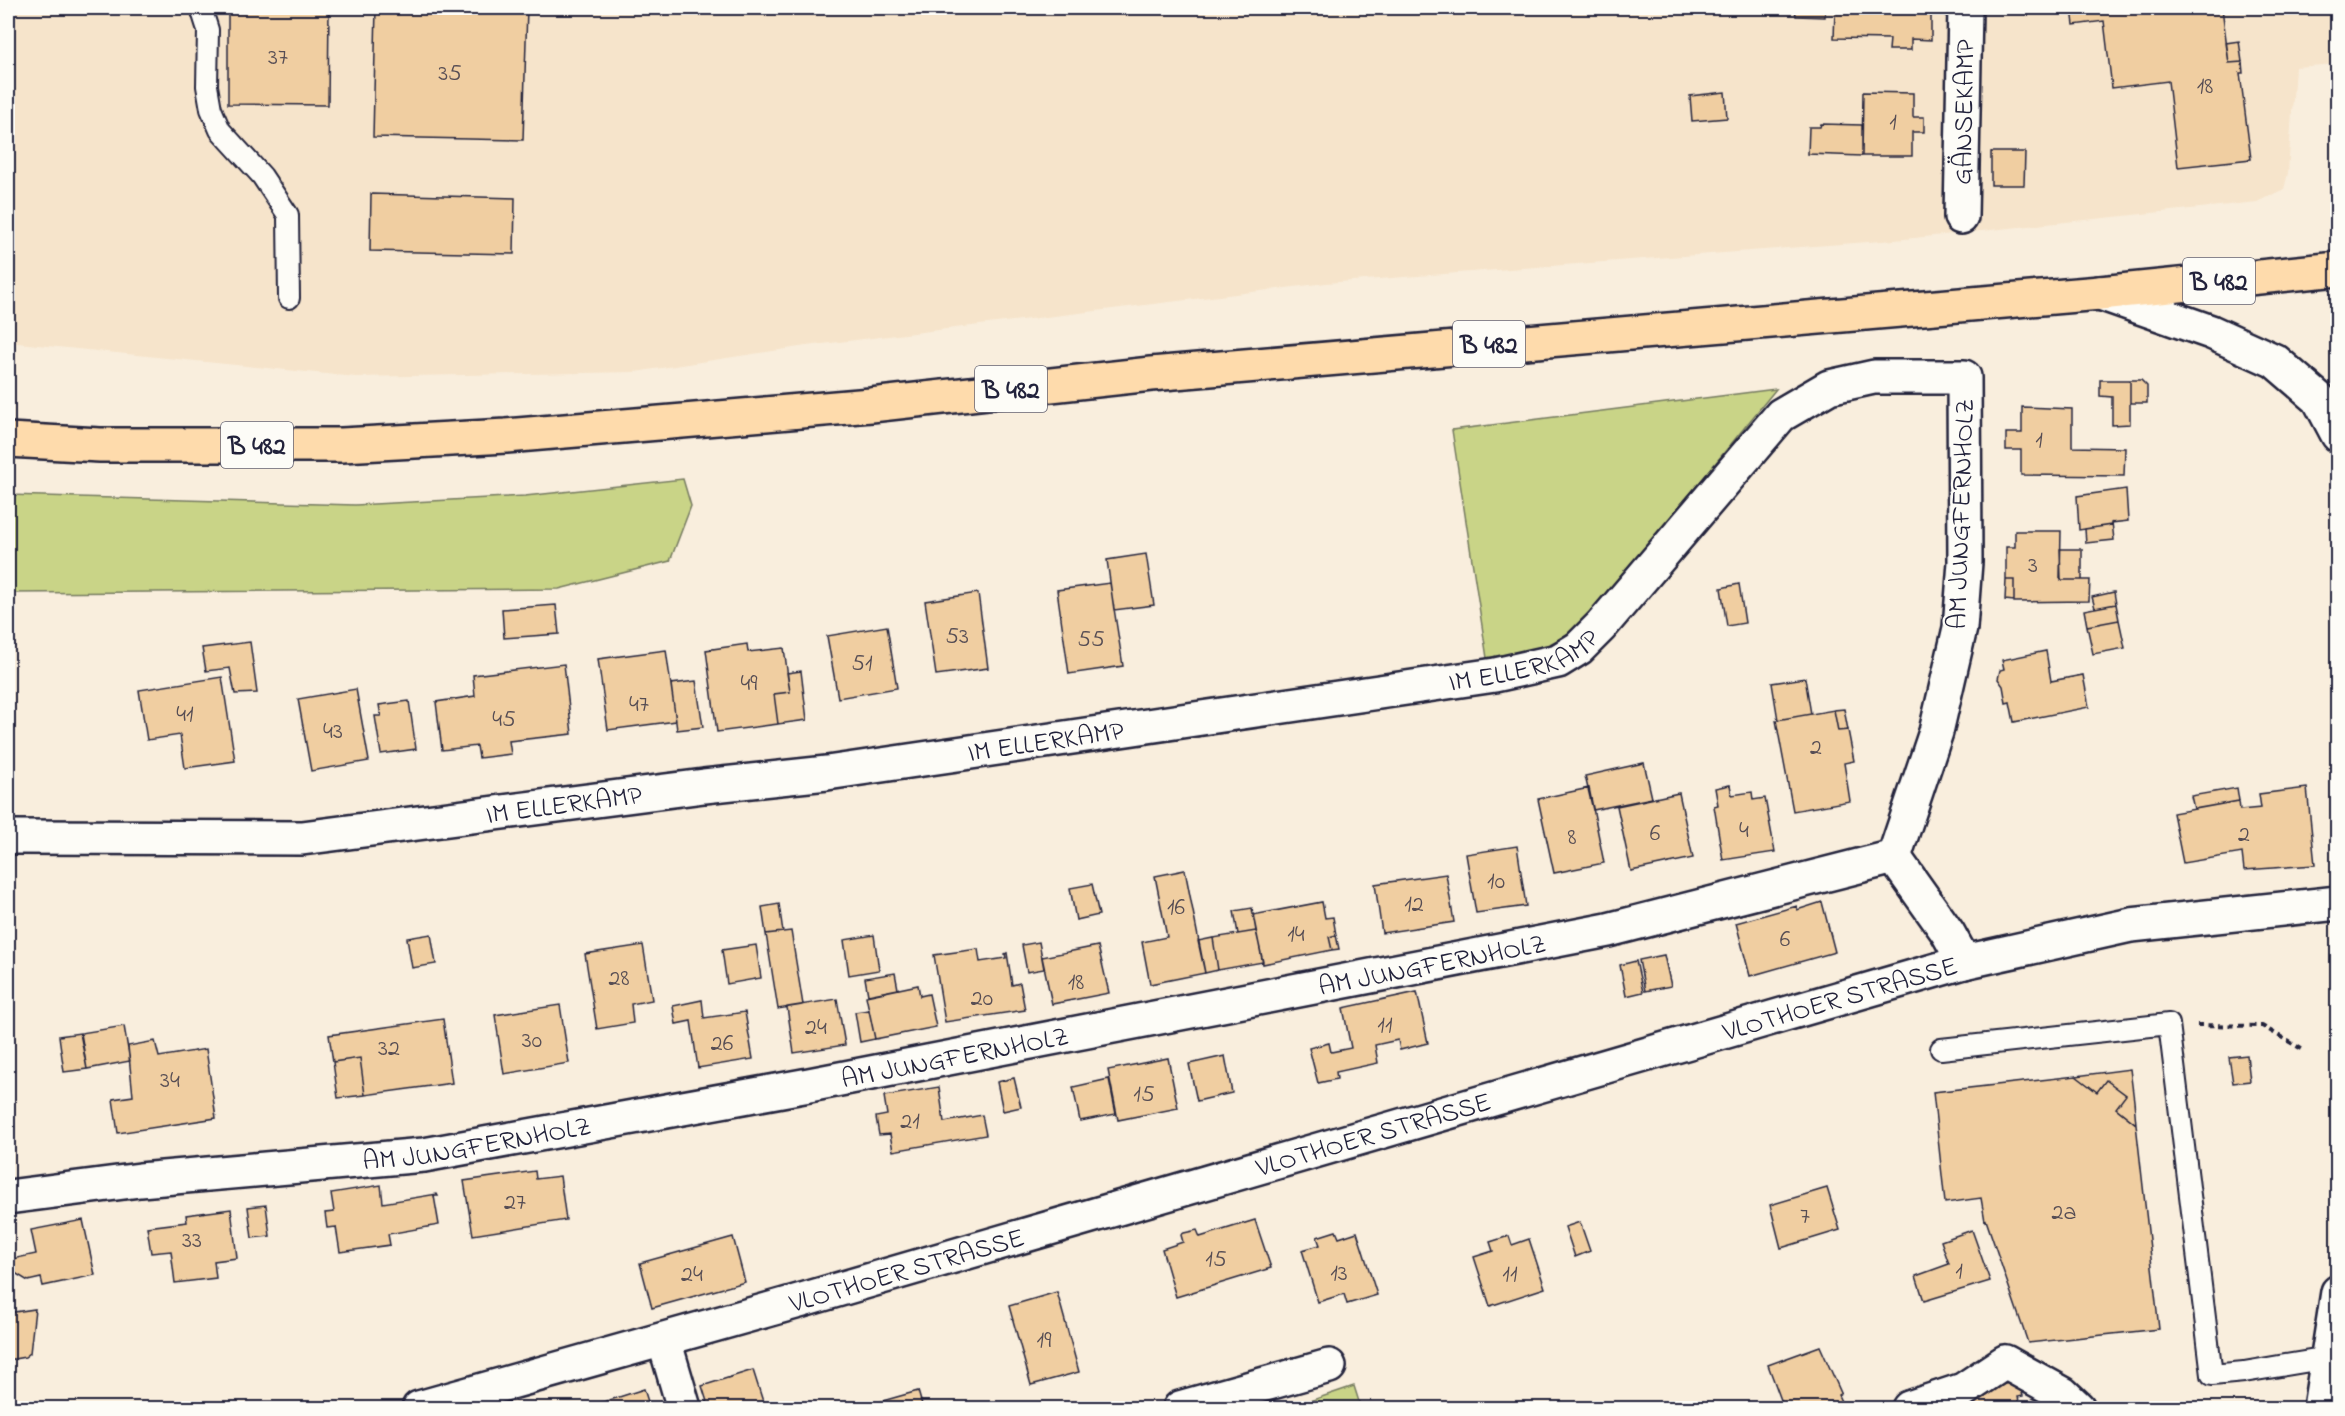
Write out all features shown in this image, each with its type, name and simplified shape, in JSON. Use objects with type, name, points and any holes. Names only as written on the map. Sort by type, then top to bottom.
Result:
[{"type":"main road","name":"B 482","points":[[8,440],[100,445],[342,445],[506,436],[871,405],[1163,373],[2100,293],[2337,269]]},
{"type":"street","name":"GÄNSEKAMP","points":[[1961,217],[1965,8]]},
{"type":"street","points":[[2100,293],[2211,332],[2275,362],[2319,399],[2337,435]]},
{"type":"street","name":"IM ELLERKAMP","points":[[8,837],[302,838],[705,786],[827,773],[1484,677],[1558,661],[1579,648],[1601,626],[1781,415],[1829,387],[1874,377],[1964,377]]},
{"type":"street","name":"AM JUNGFERNHOLZ","points":[[8,1197],[140,1180],[424,1155],[809,1085],[1608,930],[1894,857],[1936,732],[1960,628],[1965,562],[1964,377]]},
{"type":"street","points":[[1894,857],[1948,933],[1964,962]]},
{"type":"street","name":"VLOTHOER STRASSE","points":[[419,1408],[664,1340],[1964,962],[2131,925],[2337,903]]},
{"type":"street","points":[[2320,1408],[2337,1292]]},
{"type":"street","points":[[664,1340],[684,1408]]},
{"type":"street","points":[[1909,1408],[1963,1390],[2005,1362],[2063,1394],[2078,1408]]},
{"type":"street","points":[[1180,1408],[1329,1366]]},
{"type":"lane","points":[[201,8],[208,30],[207,86],[211,109],[220,130],[262,176],[288,215],[289,298]]},
{"type":"lane","points":[[1941,1049],[2169,1024],[2212,1375],[2328,1358]]},
{"type":"path","points":[[2169,1024],[2262,1026],[2305,1051]]},
{"type":"shaded area","points":[[8,8],[2337,8],[2337,64],[2295,67],[2288,173],[2284,189],[2257,202],[1895,240],[1326,283],[806,346],[635,372],[356,377],[8,342]]},
{"type":"green space","points":[[1776,389],[1588,619],[1560,639],[1541,648],[1487,658],[1452,430]]},
{"type":"green space","points":[[683,479],[691,506],[670,561],[559,589],[8,593],[8,495],[355,505],[525,496]]},
{"type":"green space","points":[[1354,1386],[1361,1408],[1289,1408]]},
{"type":"building","points":[[228,8],[329,8],[328,105],[228,104]]},
{"type":"building","points":[[376,8],[527,8],[523,140],[373,137]]},
{"type":"building","points":[[1795,8],[1825,8],[1825,17],[1796,16]]},
{"type":"building","points":[[1881,8],[1931,8],[1931,40],[1911,39],[1911,50],[1889,50],[1890,39],[1834,38],[1835,11],[1881,12]]},
{"type":"building","points":[[2072,8],[2222,8],[2229,63],[2242,62],[2243,73],[2240,73],[2251,159],[2178,167],[2168,81],[2112,88],[2104,21],[2074,25]]},
{"type":"building","points":[[2239,41],[2242,62],[2229,63],[2226,43]]},
{"type":"building","points":[[1725,92],[1727,118],[1692,121],[1690,96]]},
{"type":"building","points":[[1863,92],[1913,93],[1913,117],[1924,117],[1924,132],[1912,132],[1912,156],[1862,156]]},
{"type":"building","points":[[1821,124],[1862,125],[1862,156],[1808,154],[1809,127],[1820,127]]},
{"type":"building","points":[[1991,152],[2025,152],[2024,185],[1991,185]]},
{"type":"building","points":[[371,194],[515,198],[514,254],[370,251]]},
{"type":"building","points":[[2100,380],[2130,380],[2130,424],[2112,425],[2112,397],[2100,396]]},
{"type":"building","points":[[2130,380],[2141,380],[2147,386],[2147,403],[2130,403]]},
{"type":"building","points":[[2022,407],[2072,409],[2072,447],[2125,448],[2124,476],[2021,475],[2021,450],[2006,450],[2006,433],[2022,433]]},
{"type":"building","points":[[2126,489],[2128,521],[2079,530],[2077,496]]},
{"type":"building","points":[[2112,522],[2114,540],[2086,543],[2085,529],[2111,525]]},
{"type":"building","points":[[2015,531],[2061,531],[2060,578],[2061,580],[2090,580],[2089,601],[2014,602],[2014,580],[2006,580],[2006,547],[2015,547]]},
{"type":"building","points":[[2060,549],[2082,549],[2082,580],[2061,580]]},
{"type":"building","points":[[1146,554],[1154,605],[1114,610],[1107,560]]},
{"type":"building","points":[[2006,580],[2014,580],[2014,601],[2005,600]]},
{"type":"building","points":[[1110,583],[1123,666],[1069,674],[1057,590]]},
{"type":"building","points":[[1739,584],[1745,623],[1727,626],[1721,588]]},
{"type":"building","points":[[2114,592],[2116,604],[2095,608],[2092,597]]},
{"type":"building","points":[[978,593],[988,668],[936,675],[925,601]]},
{"type":"building","points":[[2116,604],[2119,620],[2087,626],[2084,610]]},
{"type":"building","points":[[556,605],[559,634],[504,638],[502,609]]},
{"type":"building","points":[[2119,620],[2125,648],[2093,654],[2087,626]]},
{"type":"building","points":[[887,626],[897,688],[838,698],[827,636]]},
{"type":"building","points":[[250,642],[257,693],[235,694],[230,668],[206,671],[202,648]]},
{"type":"building","points":[[747,644],[748,652],[784,648],[790,692],[774,694],[778,724],[717,732],[706,650]]},
{"type":"building","points":[[666,650],[676,721],[608,730],[598,659]]},
{"type":"building","points":[[2046,651],[2051,681],[2083,675],[2089,707],[2014,722],[2010,702],[2006,703],[2003,686],[1998,679],[2000,670],[2004,669],[2002,660]]},
{"type":"building","points":[[564,664],[572,734],[509,741],[511,754],[479,758],[477,746],[442,750],[436,702],[475,696],[473,675]]},
{"type":"building","points":[[801,671],[807,720],[778,724],[774,694],[790,692],[787,673]]},
{"type":"building","points":[[222,677],[235,761],[185,768],[180,735],[147,740],[139,690]]},
{"type":"building","points":[[1805,678],[1811,714],[1778,720],[1772,683]]},
{"type":"building","points":[[696,681],[703,727],[677,730],[671,684]]},
{"type":"building","points":[[356,689],[369,761],[311,771],[298,699]]},
{"type":"building","points":[[409,701],[416,749],[381,754],[375,716],[381,716],[379,705]]},
{"type":"building","points":[[1844,709],[1848,730],[1838,731],[1834,710]]},
{"type":"building","points":[[1834,710],[1838,731],[1848,730],[1854,761],[1844,763],[1850,801],[1793,811],[1776,720]]},
{"type":"building","points":[[1644,763],[1652,798],[1593,810],[1585,776]]},
{"type":"building","points":[[1730,785],[1732,795],[1752,792],[1753,800],[1765,798],[1775,852],[1723,860],[1714,806],[1718,805],[1715,788]]},
{"type":"building","points":[[1589,788],[1604,863],[1554,873],[1538,799]]},
{"type":"building","points":[[2237,788],[2239,801],[2194,809],[2191,796]]},
{"type":"building","points":[[2307,788],[2315,865],[2244,870],[2242,853],[2183,863],[2173,813],[2239,801],[2240,810],[2261,808],[2259,794]]},
{"type":"building","points":[[1679,793],[1693,858],[1631,871],[1617,806]]},
{"type":"building","points":[[1517,846],[1526,906],[1476,913],[1466,854]]},
{"type":"building","points":[[1185,870],[1205,973],[1150,984],[1142,942],[1167,937],[1155,876]]},
{"type":"building","points":[[1446,874],[1454,922],[1382,933],[1375,884]]},
{"type":"building","points":[[1092,884],[1099,915],[1076,920],[1070,888]]},
{"type":"building","points":[[1322,902],[1325,918],[1333,917],[1336,935],[1329,937],[1332,950],[1263,964],[1253,915]]},
{"type":"building","points":[[1822,902],[1835,952],[1750,976],[1736,923],[1797,906],[1797,910]]},
{"type":"building","points":[[779,904],[783,932],[766,934],[762,907]]},
{"type":"building","points":[[1252,908],[1256,931],[1238,934],[1234,911]]},
{"type":"building","points":[[791,931],[803,1005],[778,1009],[766,934]]},
{"type":"building","points":[[1256,931],[1263,962],[1218,970],[1213,938]]},
{"type":"building","points":[[431,934],[436,964],[412,968],[407,938]]},
{"type":"building","points":[[874,935],[879,970],[849,975],[844,940]]},
{"type":"building","points":[[1336,935],[1339,949],[1332,950],[1329,937]]},
{"type":"building","points":[[1213,938],[1218,970],[1205,973],[1198,941]]},
{"type":"building","points":[[1039,942],[1044,969],[1027,972],[1022,945]]},
{"type":"building","points":[[643,945],[652,1000],[631,1004],[633,1023],[597,1029],[585,954]]},
{"type":"building","points":[[756,945],[761,978],[727,984],[722,950]]},
{"type":"building","points":[[1098,946],[1109,993],[1052,1004],[1042,957]]},
{"type":"building","points":[[978,949],[980,962],[1006,958],[1007,953],[1012,985],[1020,983],[1025,1010],[945,1022],[934,955]]},
{"type":"building","points":[[1664,955],[1671,986],[1645,991],[1639,960]]},
{"type":"building","points":[[1636,961],[1643,992],[1626,996],[1620,965]]},
{"type":"building","points":[[895,973],[898,989],[868,995],[865,978]]},
{"type":"building","points":[[918,985],[920,996],[929,994],[936,1027],[875,1039],[866,996]]},
{"type":"building","points":[[1417,992],[1428,1043],[1400,1050],[1398,1040],[1375,1045],[1378,1063],[1336,1072],[1337,1079],[1318,1083],[1309,1048],[1329,1043],[1331,1052],[1351,1048],[1343,1008]]},
{"type":"building","points":[[837,999],[845,1045],[794,1053],[787,1007]]},
{"type":"building","points":[[702,1000],[704,1018],[745,1012],[753,1059],[698,1068],[691,1021],[676,1024],[673,1006]]},
{"type":"building","points":[[560,1005],[569,1063],[504,1074],[495,1015]]},
{"type":"building","points":[[869,1010],[875,1039],[860,1042],[855,1012]]},
{"type":"building","points":[[443,1019],[452,1083],[365,1095],[360,1058],[333,1062],[329,1035]]},
{"type":"building","points":[[124,1026],[130,1061],[87,1069],[81,1033]]},
{"type":"building","points":[[80,1033],[87,1069],[64,1072],[59,1036]]},
{"type":"building","points":[[155,1041],[159,1057],[206,1049],[216,1118],[118,1133],[113,1099],[133,1096],[128,1046]]},
{"type":"building","points":[[2247,1055],[2250,1081],[2233,1083],[2229,1057]]},
{"type":"building","points":[[1225,1056],[1232,1093],[1197,1101],[1189,1064]]},
{"type":"building","points":[[360,1058],[365,1095],[338,1098],[333,1062]]},
{"type":"building","points":[[1168,1058],[1178,1108],[1118,1120],[1108,1070]]},
{"type":"building","points":[[2130,1069],[2136,1124],[2116,1108],[2126,1095],[2106,1080],[2097,1092],[2076,1076]]},
{"type":"building","points":[[2076,1076],[2097,1092],[2106,1080],[2126,1095],[2116,1108],[2136,1124],[2159,1329],[2028,1343],[1985,1221],[1981,1198],[1945,1203],[1933,1092]]},
{"type":"building","points":[[1014,1078],[1021,1107],[1003,1111],[997,1082]]},
{"type":"building","points":[[1109,1079],[1116,1114],[1080,1121],[1073,1087]]},
{"type":"building","points":[[939,1087],[944,1122],[982,1115],[986,1135],[893,1151],[890,1134],[879,1135],[876,1117],[887,1115],[884,1096]]},
{"type":"building","points":[[535,1171],[536,1179],[560,1176],[566,1220],[473,1235],[464,1181]]},
{"type":"building","points":[[381,1185],[383,1203],[437,1194],[438,1196],[434,1196],[439,1225],[388,1234],[390,1245],[340,1252],[336,1227],[327,1228],[325,1213],[334,1212],[331,1193]]},
{"type":"building","points":[[1827,1188],[1840,1230],[1781,1248],[1770,1205]]},
{"type":"building","points":[[266,1205],[270,1236],[252,1238],[248,1207]]},
{"type":"building","points":[[231,1209],[237,1258],[214,1261],[216,1278],[175,1283],[171,1251],[151,1253],[147,1227],[187,1222],[186,1215]]},
{"type":"building","points":[[83,1220],[95,1275],[43,1286],[41,1278],[28,1281],[15,1273],[12,1259],[36,1254],[31,1230]]},
{"type":"building","points":[[1255,1220],[1271,1268],[1176,1297],[1162,1249],[1183,1242],[1181,1235],[1184,1233],[1197,1230],[1200,1237]]},
{"type":"building","points":[[1580,1222],[1590,1251],[1575,1257],[1565,1227]]},
{"type":"building","points":[[1972,1230],[1990,1281],[1924,1301],[1916,1276],[1949,1264],[1941,1241]]},
{"type":"building","points":[[1336,1231],[1339,1238],[1357,1232],[1377,1295],[1347,1304],[1344,1294],[1318,1302],[1302,1250],[1320,1245],[1317,1237]]},
{"type":"building","points":[[1509,1236],[1512,1245],[1529,1239],[1545,1288],[1490,1306],[1474,1257],[1493,1251],[1490,1242]]},
{"type":"building","points":[[733,1237],[745,1282],[652,1308],[640,1263]]},
{"type":"building","points":[[1057,1292],[1079,1372],[1031,1385],[1009,1306]]},
{"type":"building","points":[[35,1309],[30,1353],[25,1357],[8,1360],[8,1313]]},
{"type":"building","points":[[1820,1346],[1841,1393],[1838,1395],[1844,1408],[1784,1408],[1768,1365]]},
{"type":"building","points":[[753,1370],[765,1408],[709,1408],[702,1386]]},
{"type":"building","points":[[2018,1380],[2023,1396],[2018,1397],[2021,1408],[1935,1408],[1937,1404]]},
{"type":"building","points":[[644,1389],[650,1408],[585,1408],[641,1390]]},
{"type":"building","points":[[918,1391],[923,1408],[858,1408]]}]
